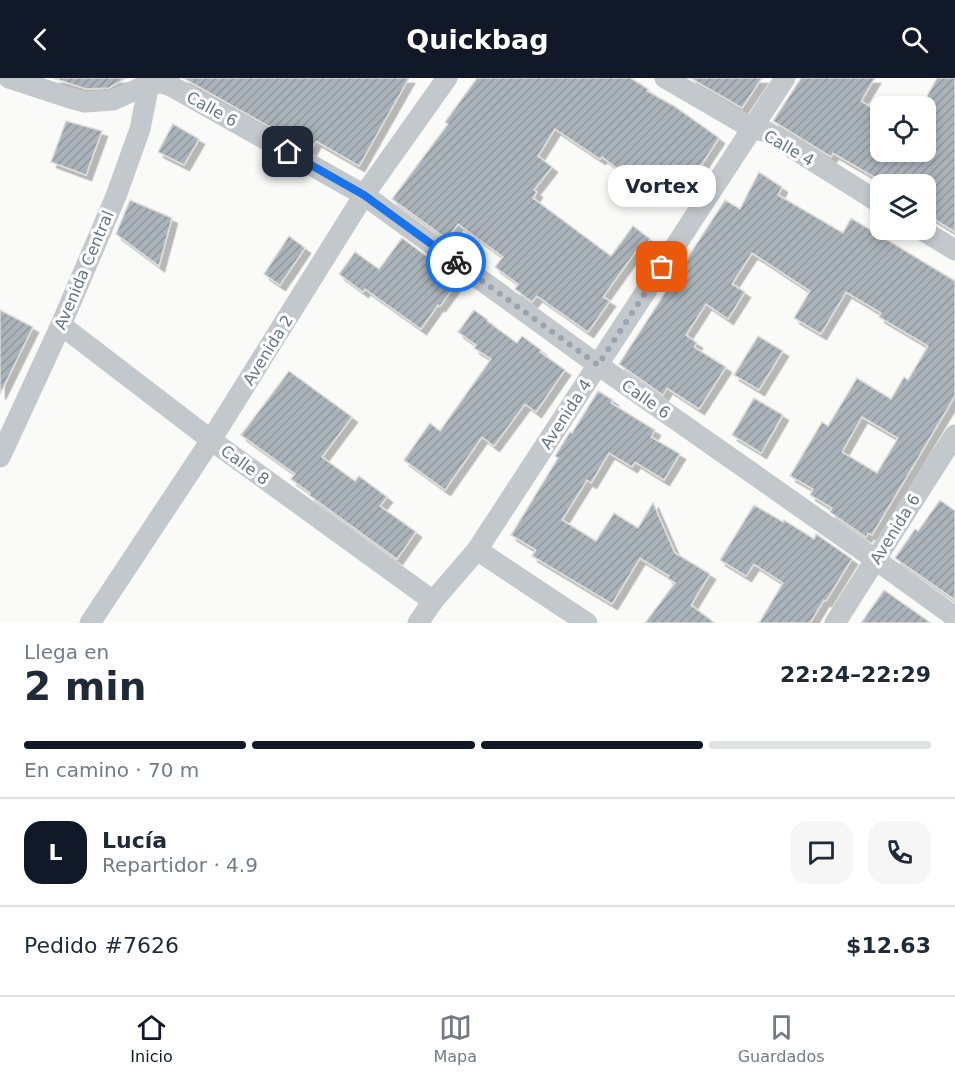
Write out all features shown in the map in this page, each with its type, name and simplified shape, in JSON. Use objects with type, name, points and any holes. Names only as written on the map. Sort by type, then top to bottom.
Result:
[{"type":"street","points":[[9,78],[85,102],[113,100],[151,81]]},
{"type":"street","name":"Avenida 2","points":[[90,623],[211,440],[364,195],[447,78]]},
{"type":"street","name":"Calle 4","points":[[665,78],[751,128],[767,132],[870,197]]},
{"type":"street","name":"Avenida 4","points":[[418,623],[433,601],[477,550],[785,78]]},
{"type":"street","name":"Calle 6","points":[[151,81],[173,87],[364,195],[598,365],[955,617]]},
{"type":"street","name":"Avenida Central","points":[[0,457],[61,325],[116,196],[140,129],[151,81]]},
{"type":"street","points":[[936,238],[955,250]]},
{"type":"street","name":"Calle 8","points":[[61,325],[211,440],[433,601]]},
{"type":"street","name":"Avenida 6","points":[[835,623],[955,435]]},
{"type":"street","points":[[477,550],[587,623]]},
{"type":"building","points":[[53,78],[126,78],[109,88],[86,89]]},
{"type":"building","points":[[183,78],[409,78],[359,166],[316,141],[311,150]]},
{"type":"building","points":[[477,78],[631,78],[719,138],[679,199],[654,183],[649,192],[602,157],[600,159],[555,129],[538,156],[552,167],[534,190],[537,192],[533,198],[611,256],[633,226],[650,239],[639,253],[636,251],[603,297],[610,301],[588,332],[537,296],[532,302],[515,289],[518,284],[495,267],[503,257],[458,224],[447,239],[392,199],[448,124],[445,122]]},
{"type":"building","points":[[690,78],[762,78],[742,108]]},
{"type":"building","points":[[801,78],[875,78],[861,101],[870,107],[870,162],[936,162],[936,96],[927,96],[937,78],[955,78],[955,232],[936,220],[936,174],[870,175],[833,153],[831,157],[773,121]]},
{"type":"building","points":[[66,121],[102,131],[86,175],[51,162]]},
{"type":"building","points":[[173,124],[199,139],[184,165],[158,152]]},
{"type":"building","points":[[759,172],[782,187],[778,195],[843,233],[851,218],[870,230],[870,240],[887,240],[955,281],[955,396],[872,535],[868,533],[866,537],[830,512],[832,508],[810,495],[813,489],[790,476],[822,422],[828,426],[857,378],[891,399],[904,377],[908,380],[928,346],[879,317],[881,313],[846,292],[821,334],[794,318],[810,291],[752,253],[732,284],[745,292],[728,319],[706,304],[686,335],[697,343],[694,347],[726,367],[699,409],[667,388],[663,395],[619,364],[725,200],[740,209]],"holes":[[[862,417],[898,438],[877,473],[842,452]]]},
{"type":"building","points":[[130,200],[172,218],[159,266],[116,234]]},
{"type":"building","points":[[289,236],[305,248],[280,285],[264,274]]},
{"type":"building","points":[[402,238],[432,260],[428,265],[456,284],[421,329],[365,289],[363,292],[339,274],[355,252],[379,269]]},
{"type":"building","points":[[0,310],[33,327],[0,394]]},
{"type":"building","points":[[474,310],[517,343],[522,336],[565,370],[536,412],[525,404],[494,446],[482,437],[445,490],[404,460],[430,423],[440,431],[491,359],[474,348],[476,345],[458,332]]},
{"type":"building","points":[[758,336],[783,351],[759,390],[734,375]]},
{"type":"building","points":[[289,371],[352,417],[322,457],[355,481],[359,476],[387,497],[380,506],[416,532],[397,559],[309,495],[310,493],[291,479],[295,474],[241,435]]},
{"type":"building","points":[[598,391],[613,400],[611,403],[655,430],[651,437],[680,454],[664,480],[635,462],[632,467],[609,453],[591,483],[587,480],[562,520],[596,541],[614,513],[638,528],[653,503],[675,553],[710,574],[691,605],[715,623],[645,623],[675,583],[667,578],[669,576],[640,558],[612,604],[532,556],[536,550],[511,535],[558,458],[555,456]]},
{"type":"building","points":[[754,398],[783,415],[761,453],[732,435]]},
{"type":"building","points":[[940,500],[955,511],[955,600],[895,558],[915,529],[918,531]]},
{"type":"building","points":[[754,505],[814,539],[816,534],[852,559],[810,623],[759,623],[783,583],[754,564],[746,576],[720,560]]},
{"type":"building","points":[[884,590],[931,623],[861,623]]},
{"type":"way so far","points":[[456,262],[598,365],[662,267]]},
{"type":"place","name":"Vortex","points":[[662,267]]},
{"type":"route","points":[[288,152],[364,195],[456,262]]}]
